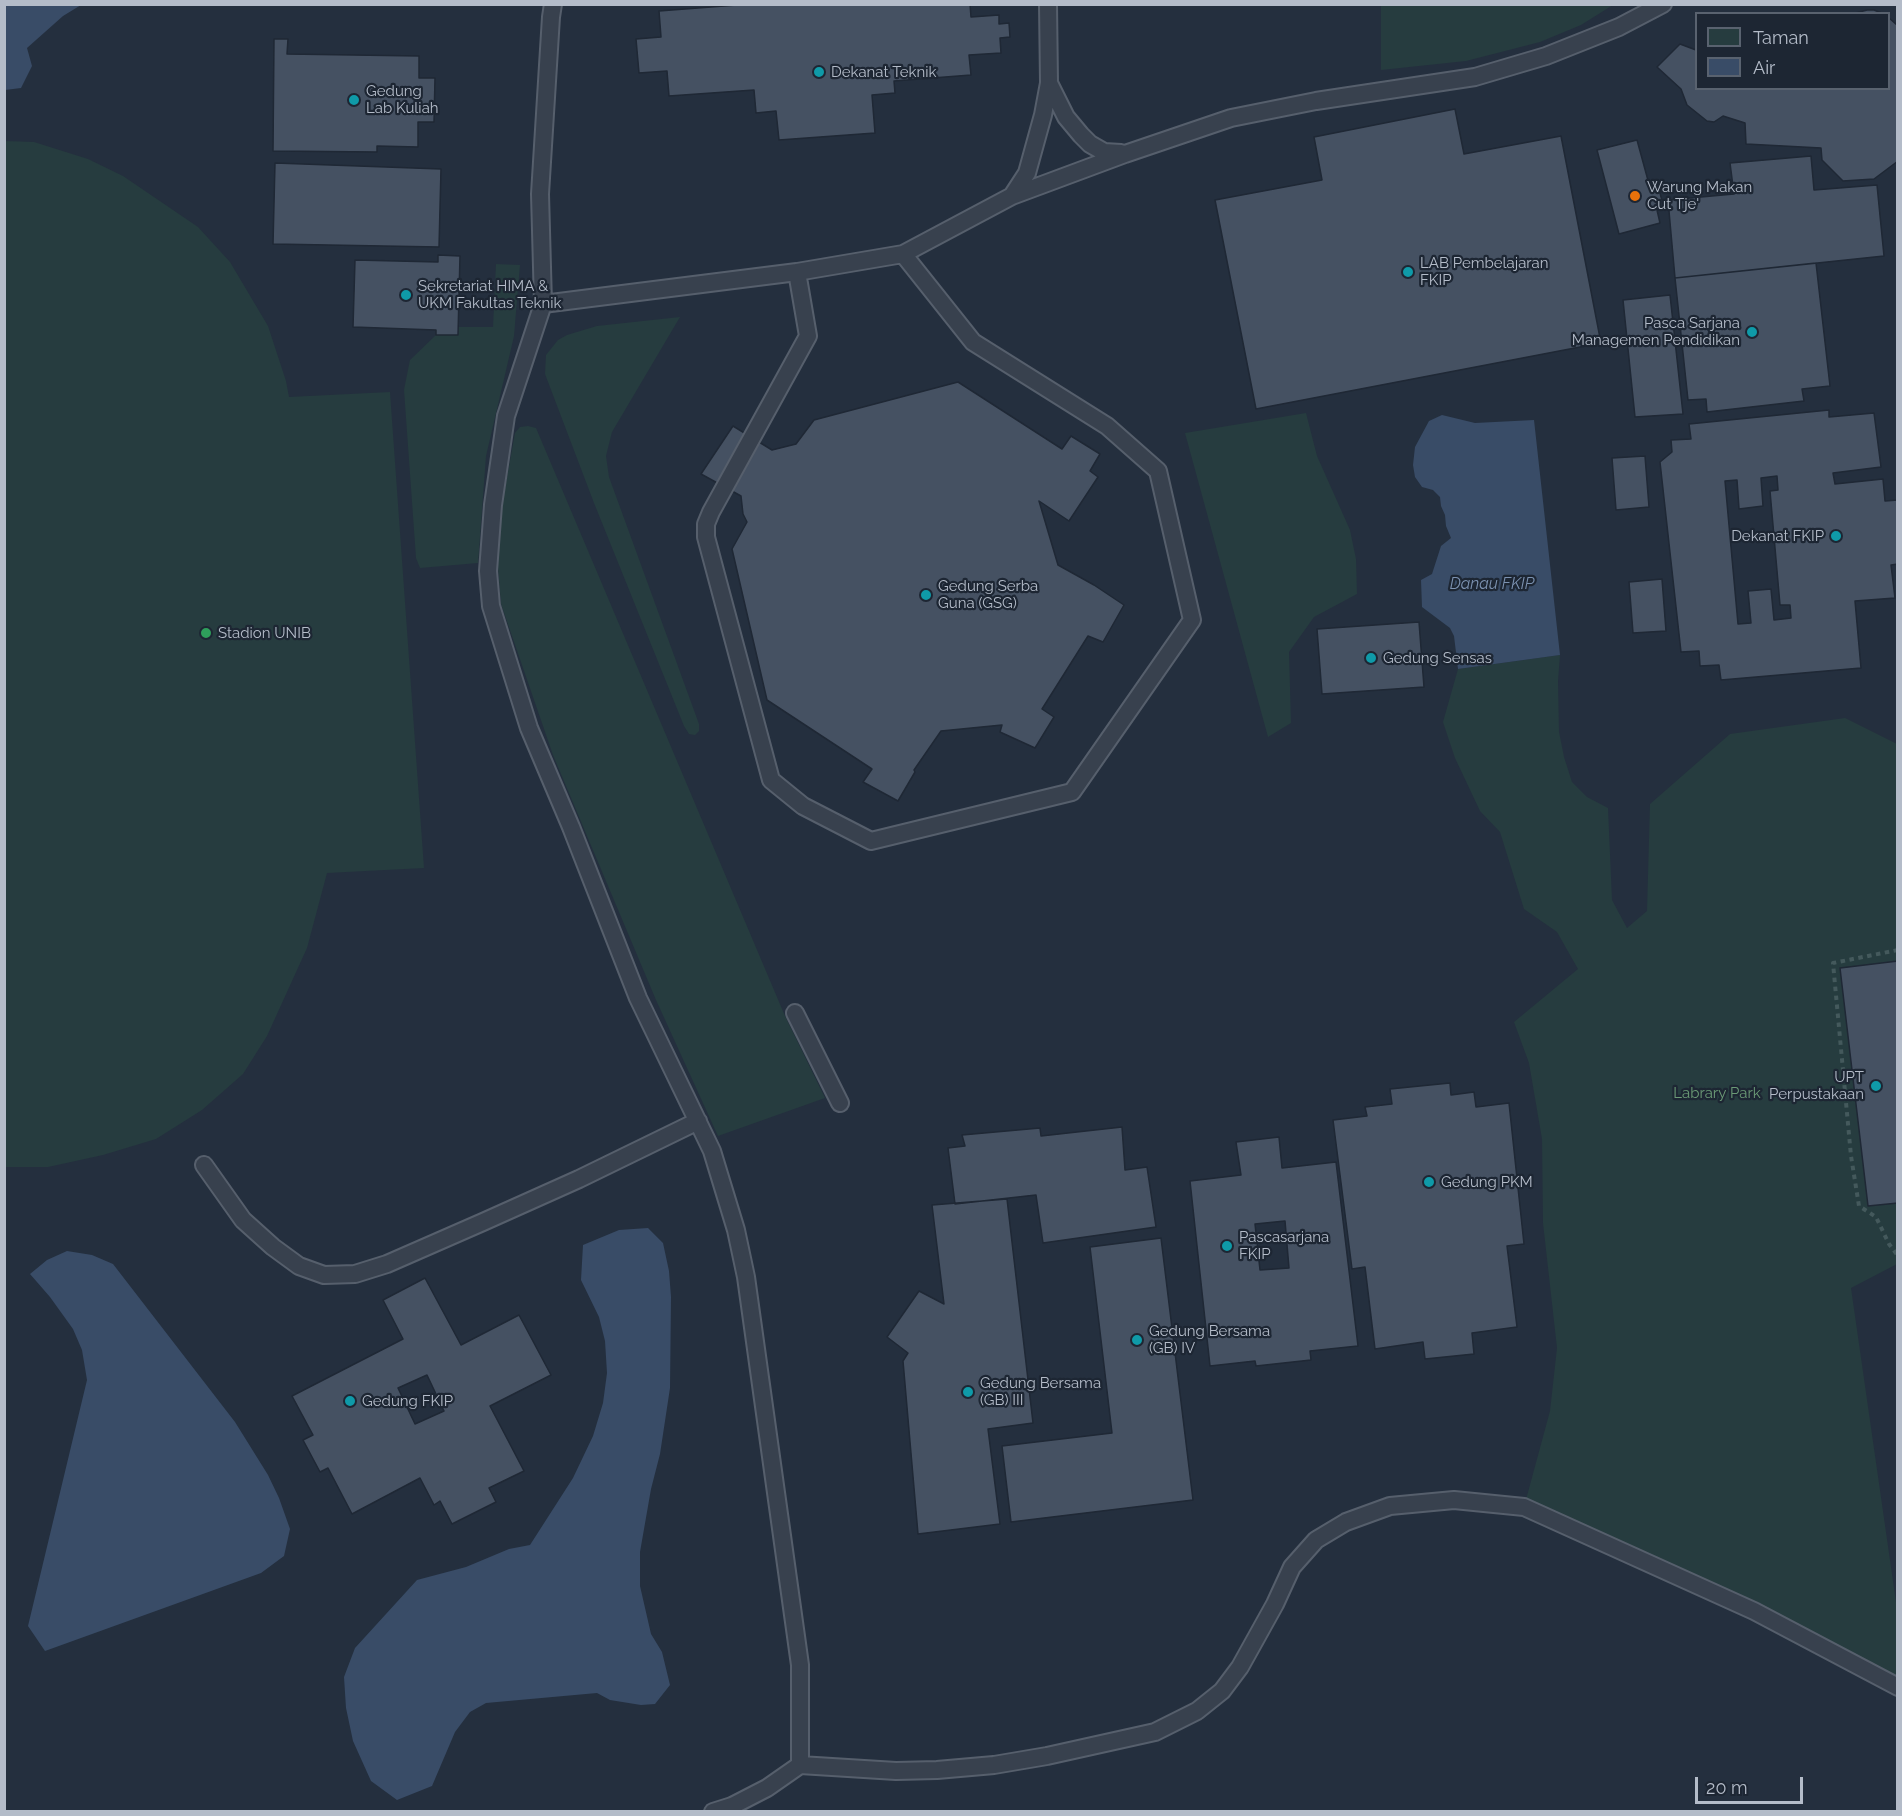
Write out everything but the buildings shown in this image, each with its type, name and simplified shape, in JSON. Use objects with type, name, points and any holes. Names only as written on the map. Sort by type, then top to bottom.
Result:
[{"type":"lane","points":[[553,4],[540,194],[543,304],[506,416],[492,516],[488,571],[491,606],[529,728],[571,826],[638,998],[712,1151],[736,1230],[746,1277],[800,1665],[800,1765]]},
{"type":"lane","points":[[1012,196],[1027,173],[1035,148],[1049,83],[1048,4]]},
{"type":"lane","points":[[543,304],[797,272],[903,254],[1012,196],[1231,118],[1316,101],[1474,78],[1546,56],[1619,27],[1663,4]]},
{"type":"lane","points":[[1049,83],[1066,117],[1085,140],[1104,152],[1125,154]]},
{"type":"lane","points":[[797,272],[808,336],[711,512],[706,524],[706,537],[771,780],[803,806],[871,841],[1072,792],[1192,620],[1158,471],[1107,426],[972,342],[903,254]]},
{"type":"lane","points":[[795,1013],[840,1103]]},
{"type":"lane","points":[[204,1165],[243,1220],[299,1266],[324,1275],[355,1274],[387,1264],[483,1222],[579,1179],[698,1121]]},
{"type":"lane","points":[[713,1812],[732,1806],[767,1788],[800,1765],[896,1771],[994,1765],[1047,1756],[1155,1732],[1197,1711],[1222,1691],[1240,1667],[1275,1604],[1292,1567],[1316,1539],[1346,1522],[1390,1506],[1454,1500],[1524,1507],[1754,1611],[1898,1687]]},
{"type":"path","points":[[1898,950],[1833,963],[1851,1156],[1860,1206],[1876,1217],[1889,1244],[1898,1256]]},
{"type":"green space","points":[[1381,5],[1613,5],[1581,25],[1540,42],[1466,61],[1381,70]]},
{"type":"green space","name":"Stadion UNIB","points":[[5,141],[34,142],[88,159],[123,176],[198,227],[230,262],[268,326],[289,397],[390,392],[424,868],[327,873],[307,948],[267,1036],[243,1074],[202,1110],[156,1139],[103,1155],[48,1167],[4,1167]]},
{"type":"green space","points":[[496,264],[520,265],[514,336],[486,456],[478,563],[420,568],[416,558],[404,390],[410,360],[436,335],[457,335],[458,327],[493,327]]},
{"type":"green space","points":[[680,317],[612,432],[606,456],[609,477],[699,724],[699,731],[695,735],[689,734],[684,726],[594,503],[545,374],[546,355],[558,340],[567,335],[597,326]]},
{"type":"green space","points":[[1306,413],[1317,456],[1350,530],[1356,559],[1357,594],[1314,617],[1289,652],[1291,723],[1268,737],[1185,433]]},
{"type":"green space","points":[[520,427],[536,428],[785,1016],[825,1098],[718,1136],[656,1000],[553,755],[501,604],[498,527],[515,433]]},
{"type":"green space","name":"Labrary Park","points":[[1560,655],[1559,732],[1564,757],[1572,782],[1587,797],[1608,808],[1612,900],[1627,928],[1647,911],[1650,804],[1730,734],[1845,718],[1897,744],[1897,1264],[1851,1288],[1897,1609],[1897,1687],[1524,1507],[1550,1411],[1557,1348],[1543,1223],[1542,1139],[1529,1063],[1514,1022],[1578,969],[1557,932],[1524,909],[1500,832],[1480,811],[1455,758],[1443,722],[1458,669]]},
{"type":"water","points":[[4,5],[81,5],[63,16],[27,48],[32,66],[21,88],[5,90]]},
{"type":"water","name":"Danau FKIP","points":[[1442,415],[1475,423],[1534,420],[1560,655],[1458,669],[1454,636],[1450,628],[1422,607],[1421,580],[1432,574],[1441,546],[1451,538],[1440,497],[1433,490],[1422,487],[1415,477],[1413,465],[1415,447],[1429,421]]},
{"type":"water","points":[[648,1228],[663,1243],[669,1271],[670,1388],[660,1454],[651,1489],[640,1552],[640,1586],[651,1634],[662,1652],[670,1685],[655,1704],[641,1705],[610,1700],[597,1693],[486,1703],[470,1712],[455,1732],[432,1786],[397,1800],[371,1781],[353,1741],[346,1708],[344,1677],[355,1648],[417,1580],[466,1567],[509,1549],[530,1545],[573,1478],[593,1436],[603,1403],[607,1373],[605,1341],[599,1317],[581,1280],[583,1245],[619,1230]]},
{"type":"water","points":[[67,1251],[92,1255],[113,1264],[235,1422],[268,1475],[290,1529],[284,1556],[261,1573],[45,1651],[28,1626],[87,1380],[82,1350],[73,1329],[30,1274],[47,1260]]},
{"type":"place","name":"Dekanat Teknik","points":[[819,72]]},
{"type":"place","name":"Gedung Lab Kuliah","points":[[354,100]]},
{"type":"place","name":"Warung Makan Cut Tje'","points":[[1635,196]]},
{"type":"place","name":"LAB Pembelajaran FKIP","points":[[1408,272]]},
{"type":"place","name":"Sekretariat HIMA & UKM Fakultas Teknik","points":[[406,295]]},
{"type":"place","name":"Pasca Sarjana Managemen Pendidikan","points":[[1752,332]]},
{"type":"place","name":"Dekanat FKIP","points":[[1836,536]]},
{"type":"place","name":"Gedung Serba Guna (GSG)","points":[[926,595]]},
{"type":"place","name":"Stadion UNIB","points":[[206,633]]},
{"type":"place","name":"Gedung Sensas","points":[[1371,658]]},
{"type":"place","name":"UPT Perpustakaan","points":[[1876,1086]]},
{"type":"place","name":"Gedung PKM","points":[[1429,1182]]},
{"type":"place","name":"Pascasarjana FKIP","points":[[1227,1246]]},
{"type":"place","name":"Gedung Bersama (GB) IV","points":[[1137,1340]]},
{"type":"place","name":"Gedung Bersama (GB) III","points":[[968,1392]]},
{"type":"place","name":"Gedung FKIP","points":[[350,1401]]}]
